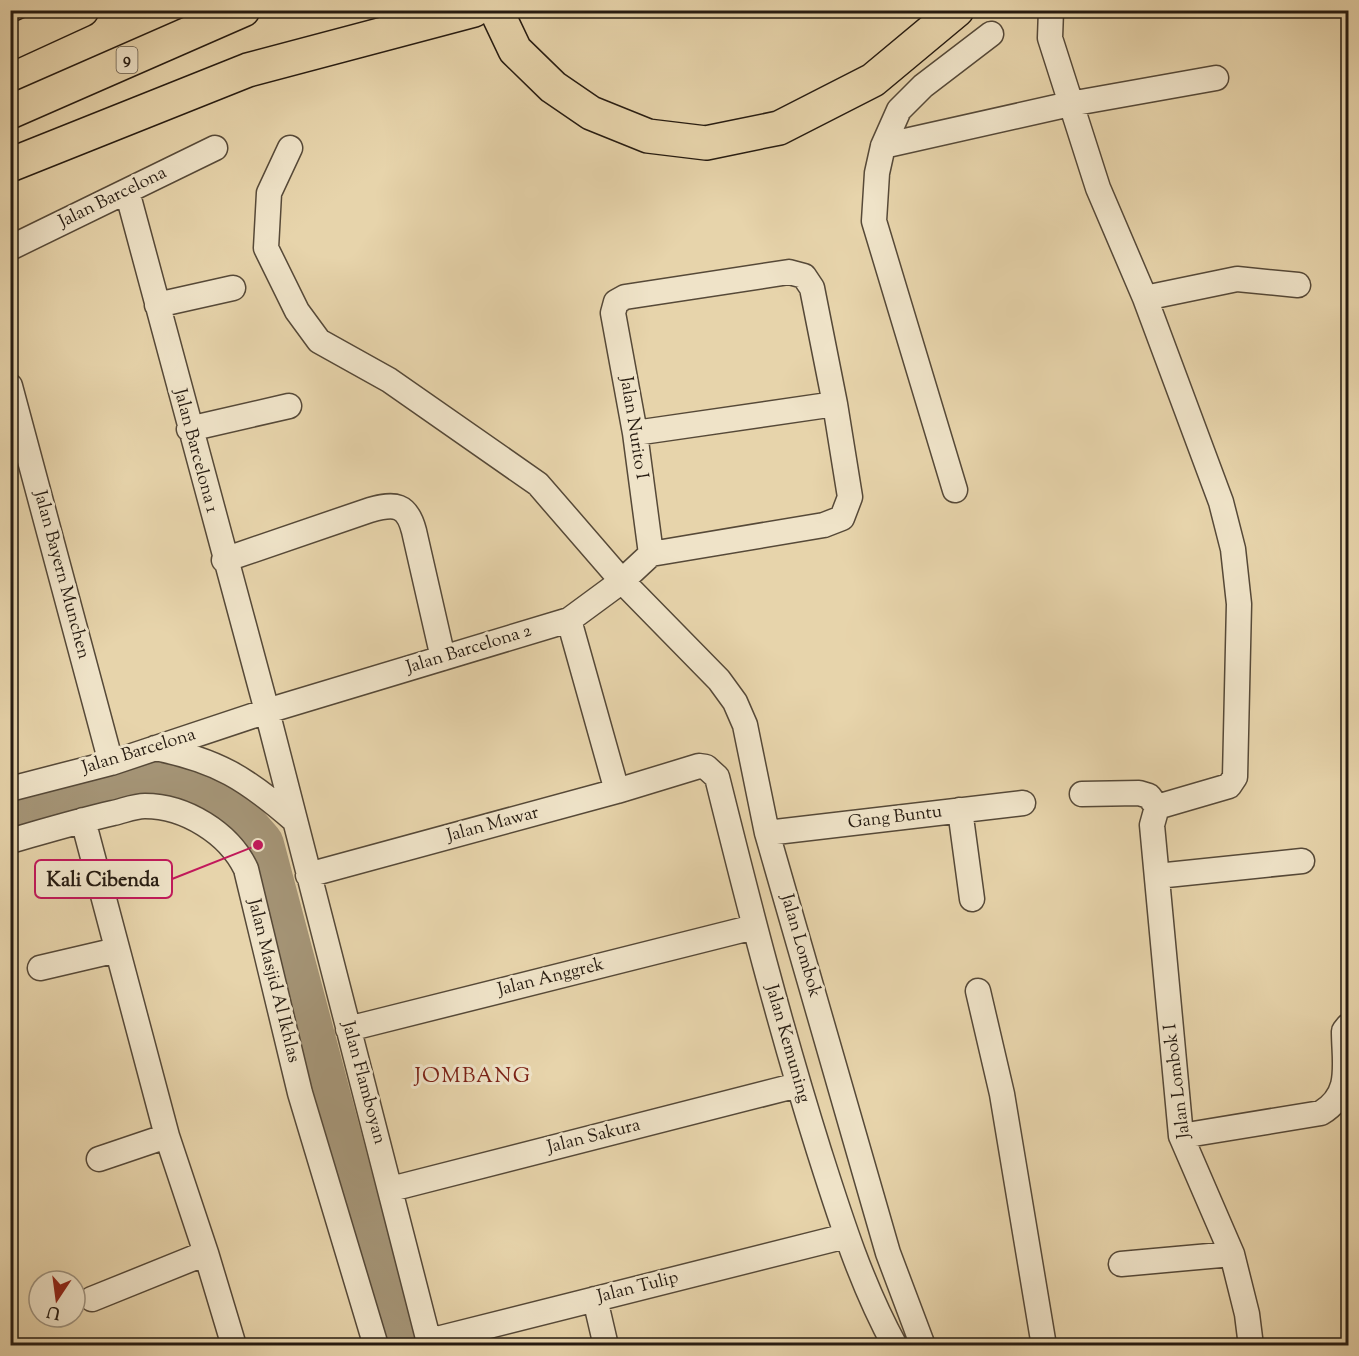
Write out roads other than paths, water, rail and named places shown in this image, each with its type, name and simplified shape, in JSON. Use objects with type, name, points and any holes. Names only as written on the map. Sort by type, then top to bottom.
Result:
[{"type":"highway","points":[[10,43],[82,10]]},
{"type":"highway","name":"9","points":[[10,112],[243,10]]},
{"type":"highway","points":[[10,165],[248,70],[474,10]]},
{"type":"highway","points":[[496,10],[515,50],[554,87],[591,112],[648,136],[706,143],[779,128],[873,80],[957,10]]},
{"type":"street","points":[[1051,10],[1050,38],[1098,188],[1145,298],[1221,502],[1233,549],[1239,604],[1235,777],[1228,786],[1157,807],[1149,796],[1139,793],[1082,794]]},
{"type":"street","points":[[954,490],[874,221],[877,173],[883,146],[899,110],[923,86],[991,34]]},
{"type":"street","points":[[883,146],[1070,104],[1216,78]]},
{"type":"street","name":"Jalan Barcelona","points":[[10,248],[215,148]]},
{"type":"street","name":"Jalan Lombok","points":[[290,148],[269,193],[266,248],[297,311],[319,341],[389,380],[537,484],[622,581],[719,680],[735,702],[745,725],[767,833],[888,1253],[923,1346]]},
{"type":"street","name":"Jalan Barcelona 1","points":[[127,191],[224,560],[267,711]]},
{"type":"street","name":"Jalan Nurito I","points":[[651,554],[635,434],[613,313],[616,302],[626,297],[789,272],[804,276],[812,288],[835,404]]},
{"type":"street","points":[[1145,298],[1237,279],[1298,285]]},
{"type":"street","points":[[157,305],[233,288]]},
{"type":"street","name":"Jalan Bayern Munchen","points":[[10,386],[111,763]]},
{"type":"street","points":[[635,434],[835,404],[850,497],[842,518],[824,525],[651,554]]},
{"type":"street","points":[[189,429],[289,406]]},
{"type":"street","points":[[224,560],[378,508],[386,506],[401,508],[410,517],[443,658]]},
{"type":"street","name":"Jalan Barcelona 2","points":[[267,711],[569,620],[622,581],[651,554]]},
{"type":"street","points":[[569,620],[617,791]]},
{"type":"street","name":"Jalan Barcelona","points":[[10,789],[111,763],[267,711]]},
{"type":"street","name":"Jalan Flamboyan","points":[[267,711],[430,1343]]},
{"type":"street","points":[[155,748],[233,772],[259,789],[294,820]]},
{"type":"street","name":"Jalan Kemuning","points":[[677,772],[699,766],[706,767],[717,777],[754,927],[798,1085],[846,1236],[878,1316],[895,1346]]},
{"type":"street","name":"Jalan Mawar","points":[[308,875],[617,791],[677,772]]},
{"type":"street","name":"Gang Buntu","points":[[767,833],[1023,804]]},
{"type":"street","name":"Jalan Masjid Al Ikhlas","points":[[10,841],[83,820],[144,806],[168,809],[188,816],[215,831],[239,854],[246,868],[300,1093],[376,1346]]},
{"type":"street","name":"Jalan Lombok I","points":[[1157,807],[1152,825],[1181,1136],[1232,1254],[1247,1314],[1251,1346]]},
{"type":"street","points":[[960,810],[972,899]]},
{"type":"street","points":[[83,820],[167,1136],[207,1253],[234,1346]]},
{"type":"street","points":[[1157,876],[1302,861]]},
{"type":"street","name":"Jalan Anggrek","points":[[348,1029],[754,927]]},
{"type":"street","points":[[40,968],[117,950]]},
{"type":"street","points":[[978,991],[1002,1094],[1044,1346]]},
{"type":"street","points":[[1181,1136],[1321,1113],[1331,1107],[1344,1089],[1344,1031],[1348,1026]]},
{"type":"street","name":"Jalan Sakura","points":[[391,1189],[798,1085]]},
{"type":"street","points":[[99,1159],[167,1136]]},
{"type":"street","name":"Jalan Tulip","points":[[430,1343],[846,1236]]},
{"type":"street","points":[[92,1299],[207,1253]]},
{"type":"street","points":[[1121,1264],[1232,1254]]},
{"type":"street","points":[[594,1299],[606,1346]]},
{"type":"waterway","points":[[10,803],[115,776],[160,780],[214,802],[238,822],[258,845],[391,1346]]},
{"type":"place","name":"Kali Cibenda","points":[[258,845]]},
{"type":"district","name":"JOMBANG","points":[[473,1077]]}]
